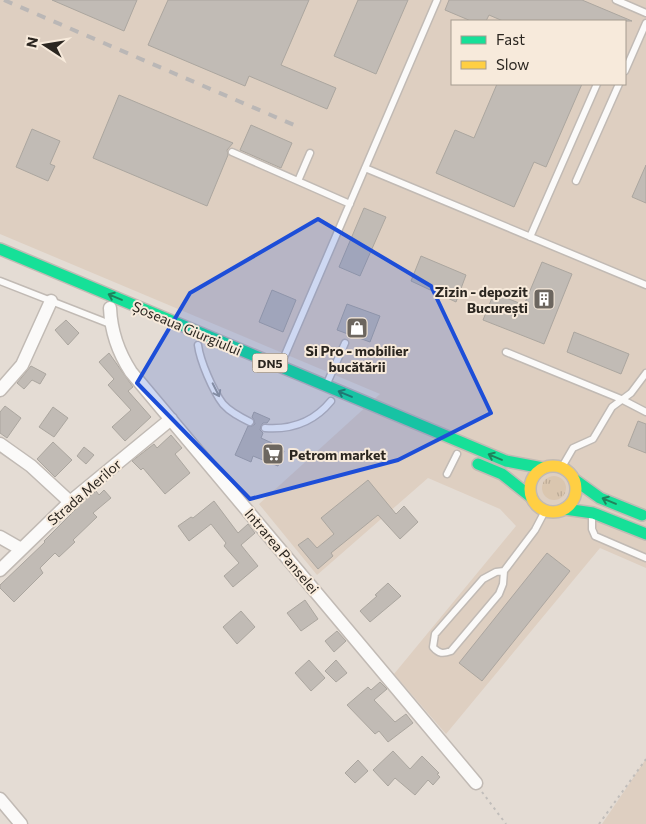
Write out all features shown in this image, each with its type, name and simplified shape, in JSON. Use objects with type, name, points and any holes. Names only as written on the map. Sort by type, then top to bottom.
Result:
[{"type":"highway","name":"Șoseaua Giurgiului","points":[[0,249],[280,367],[329,397],[506,461],[542,468],[552,465],[562,467]]},
{"type":"highway","points":[[452,452],[502,474],[545,511],[556,512],[565,509],[592,513],[646,534]]},
{"type":"highway","points":[[562,467],[570,472],[575,480],[600,498],[646,517]]},
{"type":"highway","points":[[531,497],[530,483],[537,471],[542,468]]},
{"type":"highway","points":[[565,509],[574,499],[576,493],[575,480]]},
{"type":"street","points":[[0,390],[22,365],[51,301]]},
{"type":"street","name":"Intrarea Panselei","points":[[110,308],[110,324],[122,357],[131,372],[476,783]]},
{"type":"street","name":"Strada Merilor","points":[[0,570],[70,502],[172,419]]},
{"type":"street","points":[[0,444],[38,472],[70,502]]},
{"type":"street","points":[[0,537],[20,549]]},
{"type":"street","points":[[0,799],[21,824]]},
{"type":"lane","points":[[280,367],[438,0]]},
{"type":"lane","points":[[616,0],[646,13]]},
{"type":"lane","points":[[626,69],[646,23]]},
{"type":"lane","points":[[530,237],[597,85]]},
{"type":"lane","points":[[576,181],[619,85]]},
{"type":"lane","points":[[232,152],[350,204]]},
{"type":"lane","points":[[298,181],[310,153]]},
{"type":"lane","points":[[365,168],[646,285]]},
{"type":"lane","points":[[0,281],[110,324]]},
{"type":"lane","points":[[265,428],[287,428],[298,425],[315,418],[323,410],[329,397],[345,343]]},
{"type":"lane","points":[[198,345],[203,364],[223,404],[234,414],[250,422]]},
{"type":"lane","points":[[506,352],[621,399],[646,412]]},
{"type":"lane","points":[[562,467],[573,448],[593,439],[612,406],[631,393],[646,373]]},
{"type":"lane","points":[[448,474],[452,452]]},
{"type":"lane","points":[[504,571],[496,572],[483,579],[435,634],[433,647],[439,653],[451,651],[499,594],[503,584],[504,571],[535,530],[545,511]]},
{"type":"lane","points":[[592,513],[594,536],[646,558]]},
{"type":"path","points":[[599,824],[646,759]]},
{"type":"path","points":[[476,783],[506,824]]},
{"type":"highlighted area","points":[[318,219],[431,286],[491,413],[398,460],[250,499],[137,383],[190,293]]},
{"type":"shaded area","points":[[0,0],[646,0],[646,568],[600,548],[446,734],[394,674],[516,526],[500,509],[428,478],[317,575],[259,504],[380,394],[0,234]]},
{"type":"shaded area","points":[[646,759],[646,824],[602,824]]},
{"type":"green space","points":[[554,476],[562,480],[566,488],[562,496],[554,500],[546,496],[542,488],[546,480]]},
{"type":"building","points":[[52,0],[137,0],[124,31]]},
{"type":"building","points":[[168,0],[309,0],[281,65],[336,88],[327,109],[249,76],[245,86],[148,45]]},
{"type":"building","points":[[358,0],[408,0],[376,74],[334,56]]},
{"type":"building","points":[[449,0],[582,0],[632,21],[501,20],[489,15],[486,20],[469,20],[445,10]]},
{"type":"building","points":[[497,85],[582,85],[546,167],[534,162],[514,207],[436,173],[455,130],[474,138]]},
{"type":"building","points":[[119,95],[233,143],[227,150],[228,155],[207,206],[93,158]]},
{"type":"building","points":[[251,125],[292,143],[281,168],[240,150]]},
{"type":"building","points":[[32,129],[60,141],[50,164],[55,166],[48,181],[16,167]]},
{"type":"building","points":[[646,165],[646,203],[632,197]]},
{"type":"building","points":[[364,208],[386,217],[360,276],[339,267]]},
{"type":"building","points":[[421,256],[466,275],[456,302],[411,281]]},
{"type":"building","name":"Zizin - depozit București","points":[[542,262],[572,274],[544,344],[483,320],[494,293],[524,305]]},
{"type":"building","points":[[272,290],[296,300],[283,332],[259,322]]},
{"type":"building","points":[[347,304],[380,316],[370,342],[337,330]]},
{"type":"building","points":[[66,320],[79,333],[68,345],[55,330]]},
{"type":"building","points":[[574,332],[629,354],[621,374],[567,352]]},
{"type":"building","points":[[109,353],[133,387],[128,391],[151,417],[125,441],[112,427],[131,410],[108,385],[114,379],[99,362]]},
{"type":"building","points":[[31,366],[46,374],[40,384],[32,380],[24,389],[17,383]]},
{"type":"building","points":[[5,406],[21,418],[7,438],[0,433],[0,412]]},
{"type":"building","points":[[53,407],[68,418],[54,437],[39,427]]},
{"type":"building","points":[[254,412],[270,419],[261,426],[260,430],[263,433],[261,438],[284,451],[278,466],[253,456],[251,462],[235,455],[248,426],[255,424],[252,417]]},
{"type":"building","points":[[638,421],[646,424],[646,453],[628,446]]},
{"type":"building","points":[[171,435],[182,448],[175,454],[190,473],[165,494],[143,468],[141,470],[132,461],[154,444],[157,448]]},
{"type":"building","points":[[53,442],[72,460],[55,477],[37,459]]},
{"type":"building","points":[[84,447],[94,455],[86,464],[77,456]]},
{"type":"building","points":[[368,480],[396,514],[404,506],[418,522],[400,539],[378,515],[331,553],[333,556],[318,569],[298,545],[308,538],[317,548],[334,534],[321,518]]},
{"type":"building","points":[[104,490],[111,498],[93,513],[97,517],[73,540],[75,542],[59,557],[55,553],[40,568],[43,573],[14,602],[0,588],[0,585],[85,500],[96,491],[99,495]]},
{"type":"building","points":[[214,501],[238,533],[248,524],[255,533],[241,545],[258,566],[233,587],[224,576],[239,563],[224,546],[226,543],[211,524],[189,541],[178,526],[191,517],[193,518]]},
{"type":"building","points":[[547,553],[570,571],[482,681],[459,663]]},
{"type":"building","points":[[388,583],[401,596],[370,622],[360,611]]},
{"type":"building","points":[[305,600],[318,619],[301,631],[287,613]]},
{"type":"building","points":[[241,611],[255,627],[237,644],[223,627]]},
{"type":"building","points":[[337,631],[346,641],[334,652],[325,641]]},
{"type":"building","points":[[309,660],[325,678],[311,691],[295,673]]},
{"type":"building","points":[[336,660],[347,673],[336,682],[325,671]]},
{"type":"building","points":[[380,682],[387,689],[374,700],[395,722],[406,714],[413,723],[388,742],[379,731],[375,734],[347,705],[368,687],[371,690]]},
{"type":"building","points":[[393,751],[410,769],[422,756],[439,773],[437,774],[440,777],[433,785],[428,780],[415,795],[395,778],[388,786],[373,770]]},
{"type":"building","points":[[358,760],[368,771],[355,783],[345,773]]},
{"type":"railway","points":[[4,0],[301,128]]},
{"type":"traffic: fast","points":[[0,249],[506,461],[543,468]]},
{"type":"traffic: fast","points":[[478,464],[502,474],[531,497]]},
{"type":"traffic: fast","points":[[575,480],[600,498],[642,515]]},
{"type":"traffic: fast","points":[[565,509],[593,513],[646,534]]},
{"type":"traffic: slow","points":[[558,466],[570,472],[575,480],[576,489],[575,498],[570,506],[562,511],[548,512],[536,506],[531,498],[530,484],[536,472],[544,467],[558,466]]},
{"type":"place","name":"Zizin - depozit București","points":[[544,299]]},
{"type":"place","name":"Si Pro - mobilier bucătării","points":[[357,328]]},
{"type":"place","name":"Petrom market","points":[[273,454]]}]
